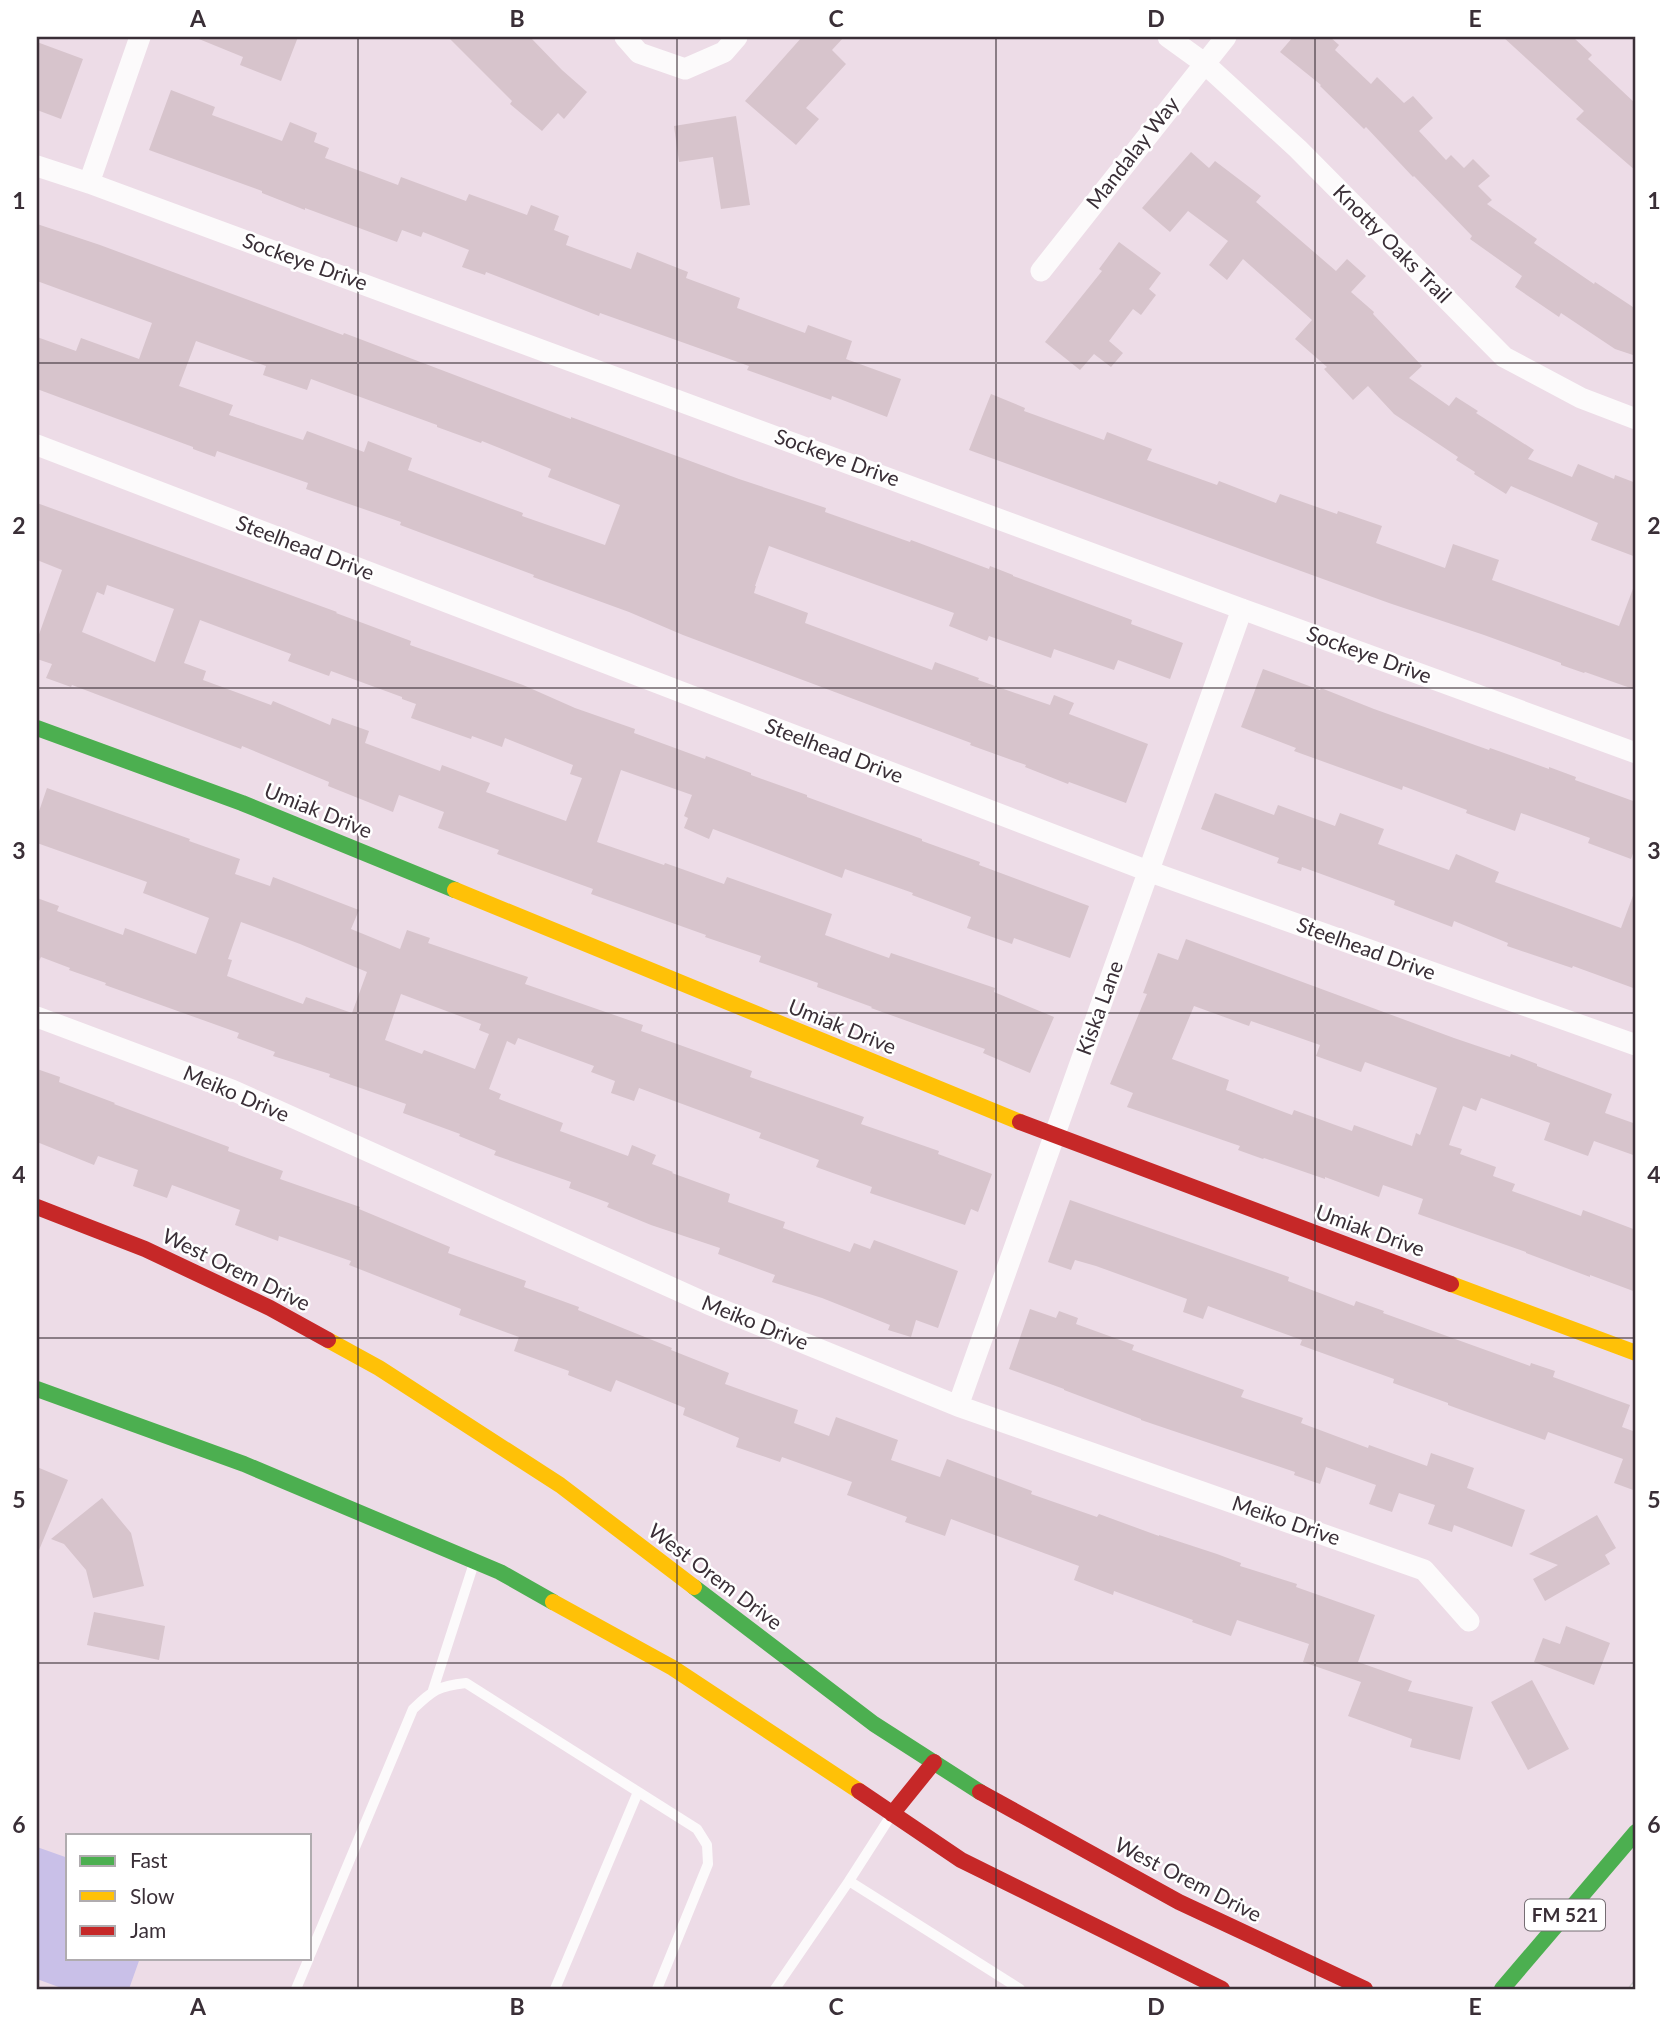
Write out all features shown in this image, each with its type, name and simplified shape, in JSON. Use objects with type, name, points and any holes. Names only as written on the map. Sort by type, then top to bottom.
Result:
[{"type":"main road","name":"Umiak Drive","points":[[37,728],[242,803],[1054,1136],[1636,1353]]},
{"type":"main road","name":"West Orem Drive","points":[[37,1207],[158,1255],[270,1308],[379,1368],[560,1485],[874,1724],[988,1797],[1179,1902],[1365,1989]]},
{"type":"main road","points":[[37,1390],[244,1464],[500,1572],[673,1668],[961,1860],[1211,1987]]},
{"type":"main road","points":[[892,1814],[934,1762]]},
{"type":"main road","name":"FM 521","points":[[1502,1989],[1636,1832]]},
{"type":"street","points":[[89,183],[140,37]]},
{"type":"street","points":[[625,37],[639,53],[685,69],[724,52],[737,37]]},
{"type":"street","name":"Knotty Oaks Trail","points":[[1168,37],[1204,63],[1298,149],[1504,357],[1581,398],[1636,419]]},
{"type":"street","name":"Mandalay Way","points":[[1041,271],[1226,37]]},
{"type":"street","name":"Sockeye Drive","points":[[37,166],[1636,752]]},
{"type":"street","name":"Steelhead Drive","points":[[37,445],[1149,872],[1636,1045]]},
{"type":"street","name":"Kiska Lane","points":[[958,1406],[1242,609]]},
{"type":"street","name":"Meiko Drive","points":[[37,1017],[232,1090],[708,1304],[958,1406],[1424,1570],[1469,1621]]},
{"type":"lane","points":[[433,1690],[475,1561]]},
{"type":"lane","points":[[312,1950],[413,1709],[433,1690],[451,1684],[466,1683],[697,1829],[708,1845],[708,1864],[657,1989]]},
{"type":"lane","points":[[555,1989],[638,1792]]},
{"type":"lane","points":[[775,1989],[892,1814]]},
{"type":"lane","points":[[849,1881],[1020,1989]]},
{"type":"lane","points":[[296,1989],[308,1960]]},
{"type":"shaded area","points":[[37,1847],[66,1857],[66,1960],[139,1960],[129,1989],[64,1989],[37,1979]]},
{"type":"building","points":[[194,37],[298,37],[281,81],[240,65],[243,57]]},
{"type":"building","points":[[448,37],[530,37],[587,92],[564,119],[558,113],[542,131],[510,104],[512,101]]},
{"type":"building","points":[[802,37],[844,37],[832,50],[846,64],[806,108],[819,119],[796,145],[745,101]]},
{"type":"building","points":[[1293,37],[1330,37],[1339,45],[1335,50],[1371,84],[1377,77],[1404,103],[1413,96],[1433,118],[1419,131],[1446,160],[1451,155],[1464,168],[1473,159],[1490,176],[1478,186],[1492,200],[1487,204],[1537,239],[1534,243],[1636,309],[1636,356],[1615,349],[1561,313],[1559,317],[1515,287],[1522,276],[1470,239],[1472,236],[1366,127],[1364,129],[1321,85],[1280,52]]},
{"type":"building","points":[[1503,37],[1573,37],[1592,55],[1588,59],[1636,104],[1636,171],[1576,119],[1584,111]]},
{"type":"building","points":[[37,42],[83,59],[61,119],[37,110]]},
{"type":"building","points":[[171,90],[215,107],[212,115],[282,141],[290,122],[317,133],[314,142],[329,148],[325,158],[398,185],[401,177],[466,201],[469,194],[527,215],[531,205],[559,216],[554,230],[569,236],[566,245],[631,269],[637,252],[688,272],[686,278],[740,298],[737,308],[805,333],[808,325],[852,341],[846,359],[901,379],[887,417],[832,396],[831,400],[747,370],[749,366],[600,313],[599,316],[486,272],[485,275],[462,267],[469,250],[423,232],[421,237],[402,230],[397,242],[149,150]]},
{"type":"building","points":[[736,116],[750,205],[721,209],[713,157],[679,162],[674,126]]},
{"type":"building","points":[[1191,152],[1209,168],[1215,161],[1261,196],[1256,202],[1336,271],[1347,259],[1366,276],[1351,292],[1374,312],[1422,366],[1409,378],[1449,406],[1456,397],[1478,411],[1476,413],[1534,450],[1528,459],[1572,477],[1578,464],[1614,479],[1615,475],[1636,483],[1636,557],[1591,540],[1598,523],[1511,486],[1506,494],[1474,474],[1475,472],[1456,460],[1458,457],[1394,414],[1368,386],[1353,400],[1324,369],[1327,367],[1295,339],[1312,320],[1243,259],[1227,280],[1209,265],[1228,241],[1188,211],[1170,232],[1142,208]]},
{"type":"building","points":[[37,224],[343,335],[344,333],[571,419],[826,508],[825,512],[989,569],[990,566],[1132,620],[1131,624],[1183,643],[1170,679],[1118,660],[1114,670],[1054,649],[1051,658],[989,636],[987,641],[949,626],[954,613],[769,546],[754,593],[808,613],[805,623],[932,670],[935,662],[1050,705],[1054,695],[1074,703],[1069,714],[1148,744],[1126,803],[1069,782],[1068,784],[1025,767],[1026,765],[970,745],[971,743],[533,577],[534,575],[400,525],[401,522],[306,489],[308,483],[217,451],[215,457],[37,389],[37,337],[76,351],[81,338],[139,359],[152,323],[37,281]],"holes":[[[196,341],[266,366],[263,375],[307,390],[311,379],[481,443],[482,441],[551,469],[548,477],[620,505],[605,545],[522,516],[523,513],[408,470],[412,458],[368,441],[364,452],[307,431],[303,440],[229,415],[233,405],[179,386]]]},
{"type":"building","points":[[1119,242],[1161,273],[1149,289],[1156,295],[1141,315],[1133,309],[1109,341],[1123,353],[1111,367],[1094,354],[1080,370],[1045,342],[1102,271],[1099,269]]},
{"type":"building","points":[[991,394],[1025,408],[1024,411],[1104,440],[1107,432],[1152,449],[1147,460],[1217,485],[1219,481],[1276,503],[1280,494],[1382,526],[1376,543],[1445,568],[1453,544],[1499,560],[1492,580],[1619,626],[1634,586],[1636,690],[969,450]]},
{"type":"building","points":[[37,503],[337,612],[411,641],[410,645],[635,729],[634,733],[751,773],[980,862],[979,865],[1089,906],[1070,958],[1014,938],[1012,944],[967,928],[971,917],[912,895],[913,893],[845,869],[842,878],[713,829],[709,839],[684,828],[688,818],[684,816],[692,795],[621,770],[597,842],[724,884],[727,877],[832,914],[825,935],[889,958],[891,953],[995,988],[994,992],[1054,1017],[1030,1073],[983,1053],[985,1049],[871,1008],[817,987],[818,983],[759,962],[761,956],[591,894],[593,889],[497,854],[499,850],[438,828],[444,812],[399,795],[393,812],[328,786],[329,782],[242,746],[241,749],[72,685],[71,687],[46,678],[52,664],[37,659],[37,640],[62,570],[37,560]],"holes":[[[107,585],[174,609],[155,662],[82,632],[97,592],[104,595]],[[200,620],[291,654],[288,661],[329,676],[331,671],[402,697],[416,704],[411,718],[502,747],[505,738],[573,765],[570,774],[582,778],[566,821],[486,792],[490,783],[442,765],[440,771],[365,743],[369,731],[332,718],[330,725],[273,701],[271,705],[203,680],[206,671],[184,663]]]},
{"type":"building","points":[[1263,669],[1489,750],[1490,748],[1549,767],[1576,777],[1575,780],[1636,802],[1636,845],[1631,859],[1588,843],[1590,838],[1521,813],[1515,831],[1403,786],[1402,790],[1294,751],[1296,748],[1241,727]]},
{"type":"building","points":[[47,788],[190,839],[189,841],[240,859],[235,874],[270,886],[273,877],[359,910],[351,929],[400,949],[407,930],[430,938],[428,943],[528,977],[525,984],[643,1025],[641,1031],[752,1071],[750,1077],[864,1117],[861,1124],[939,1151],[938,1154],[992,1174],[978,1212],[971,1209],[965,1225],[870,1193],[872,1187],[816,1167],[819,1160],[759,1138],[761,1133],[639,1088],[634,1101],[611,1093],[615,1081],[591,1072],[594,1066],[518,1038],[515,1045],[507,1041],[489,1089],[501,1094],[499,1099],[563,1123],[560,1131],[628,1156],[632,1145],[656,1155],[652,1164],[730,1194],[728,1202],[785,1222],[783,1228],[850,1252],[854,1243],[870,1249],[874,1240],[958,1271],[938,1328],[916,1320],[911,1337],[888,1330],[890,1325],[772,1282],[775,1275],[718,1254],[720,1248],[607,1207],[609,1203],[569,1188],[571,1182],[494,1155],[496,1151],[459,1136],[460,1134],[403,1113],[406,1104],[329,1077],[330,1074],[273,1056],[275,1052],[237,1038],[239,1033],[105,985],[106,983],[41,957],[37,961],[37,898],[59,906],[57,911],[123,935],[125,928],[196,954],[209,918],[143,893],[147,882],[37,843],[37,817]],"holes":[[[241,922],[367,972],[352,1013],[306,997],[303,1004],[227,976],[232,960],[228,959]],[[401,994],[481,1024],[479,1030],[489,1034],[475,1069],[424,1050],[422,1054],[385,1040]]]},
{"type":"building","points":[[1215,793],[1274,815],[1278,805],[1335,826],[1340,813],[1384,829],[1378,844],[1449,870],[1456,854],[1499,872],[1495,882],[1621,928],[1636,893],[1636,989],[1507,946],[1508,943],[1454,921],[1452,927],[1394,905],[1395,901],[1302,867],[1301,871],[1277,863],[1279,858],[1201,829]]},
{"type":"building","points":[[1186,939],[1454,1038],[1510,1057],[1511,1054],[1612,1094],[1605,1113],[1636,1124],[1636,1156],[1594,1141],[1588,1156],[1544,1140],[1550,1123],[1481,1098],[1476,1111],[1463,1106],[1449,1145],[1462,1149],[1460,1154],[1496,1167],[1493,1176],[1515,1184],[1512,1191],[1581,1216],[1583,1210],[1636,1230],[1636,1292],[1418,1214],[1423,1199],[1383,1185],[1379,1197],[1325,1177],[1263,1159],[1238,1150],[1240,1146],[1127,1107],[1133,1093],[1110,1084],[1147,994],[1143,993],[1158,953],[1178,960]],"holes":[[[1194,1006],[1249,1026],[1251,1021],[1320,1045],[1316,1056],[1361,1072],[1365,1062],[1437,1088],[1420,1135],[1416,1133],[1412,1146],[1354,1125],[1352,1131],[1294,1110],[1292,1115],[1226,1090],[1229,1080],[1172,1059]]]},
{"type":"building","points":[[37,1069],[60,1077],[59,1082],[229,1147],[228,1151],[283,1171],[280,1179],[360,1207],[359,1209],[450,1247],[448,1253],[526,1281],[524,1287],[579,1307],[578,1310],[729,1373],[725,1384],[798,1410],[794,1423],[829,1436],[836,1417],[898,1440],[891,1460],[940,1477],[947,1459],[1032,1491],[1031,1494],[1217,1554],[1241,1563],[1240,1566],[1297,1584],[1296,1587],[1375,1615],[1358,1662],[1412,1681],[1408,1691],[1473,1707],[1460,1760],[1410,1747],[1412,1739],[1348,1716],[1361,1682],[1303,1662],[1309,1644],[1237,1620],[1231,1636],[1114,1591],[1113,1595],[1074,1580],[1079,1566],[951,1519],[945,1536],[905,1522],[907,1517],[847,1495],[852,1482],[782,1457],[780,1462],[736,1447],[739,1438],[683,1415],[685,1408],[616,1380],[611,1392],[568,1375],[569,1371],[514,1351],[519,1337],[459,1315],[461,1309],[349,1265],[351,1261],[279,1236],[278,1241],[235,1225],[240,1210],[172,1185],[167,1198],[133,1186],[138,1170],[98,1156],[94,1165],[37,1142]]},
{"type":"building","points":[[1070,1200],[1289,1277],[1288,1281],[1354,1306],[1356,1301],[1530,1366],[1531,1363],[1555,1371],[1553,1377],[1630,1405],[1622,1427],[1633,1431],[1636,1429],[1636,1491],[1614,1483],[1623,1459],[1548,1432],[1545,1440],[1448,1405],[1393,1383],[1394,1379],[1300,1345],[1302,1340],[1208,1306],[1203,1319],[1183,1312],[1187,1299],[1096,1266],[1075,1260],[1071,1270],[1048,1262]]},
{"type":"building","points":[[1030,1309],[1056,1318],[1059,1311],[1078,1318],[1076,1324],[1134,1345],[1132,1350],[1244,1390],[1241,1397],[1303,1418],[1301,1423],[1368,1448],[1369,1445],[1427,1466],[1431,1453],[1474,1468],[1467,1488],[1525,1510],[1512,1547],[1454,1525],[1452,1532],[1428,1524],[1435,1505],[1399,1493],[1392,1512],[1369,1504],[1376,1485],[1326,1467],[1320,1484],[1294,1475],[1295,1472],[1141,1420],[1009,1369]]},
{"type":"building","points":[[37,1467],[68,1480],[37,1555]]},
{"type":"building","points":[[102,1498],[131,1533],[144,1586],[93,1598],[86,1570],[64,1544],[51,1539]]},
{"type":"building","points":[[1597,1515],[1616,1548],[1605,1555],[1610,1564],[1545,1601],[1533,1579],[1558,1565],[1529,1554]]},
{"type":"building","points":[[94,1612],[165,1626],[159,1660],[87,1645]]},
{"type":"building","points":[[1566,1626],[1610,1643],[1594,1685],[1534,1662],[1543,1638],[1560,1644]]},
{"type":"building","points":[[1532,1680],[1569,1749],[1528,1770],[1491,1702]]},
{"type":"railway","points":[[1632,1989],[1636,1984]]},
{"type":"traffic: fast","points":[[37,728],[242,803],[455,890]]},
{"type":"traffic: fast","points":[[37,1389],[244,1464],[500,1572],[553,1602]]},
{"type":"traffic: fast","points":[[694,1587],[874,1724],[980,1792]]},
{"type":"traffic: fast","points":[[1502,1989],[1636,1832]]},
{"type":"traffic: slow","points":[[455,890],[1020,1122]]},
{"type":"traffic: slow","points":[[1451,1284],[1636,1353]]},
{"type":"traffic: slow","points":[[328,1340],[379,1368],[560,1485],[694,1587]]},
{"type":"traffic: slow","points":[[553,1602],[673,1668],[859,1791]]},
{"type":"traffic: jam","points":[[1020,1122],[1451,1284]]},
{"type":"traffic: jam","points":[[37,1207],[145,1249],[270,1308],[328,1340]]},
{"type":"traffic: jam","points":[[892,1814],[934,1762]]},
{"type":"traffic: jam","points":[[859,1791],[961,1860],[1222,1989]]},
{"type":"traffic: jam","points":[[980,1792],[1179,1902],[1365,1989]]}]
